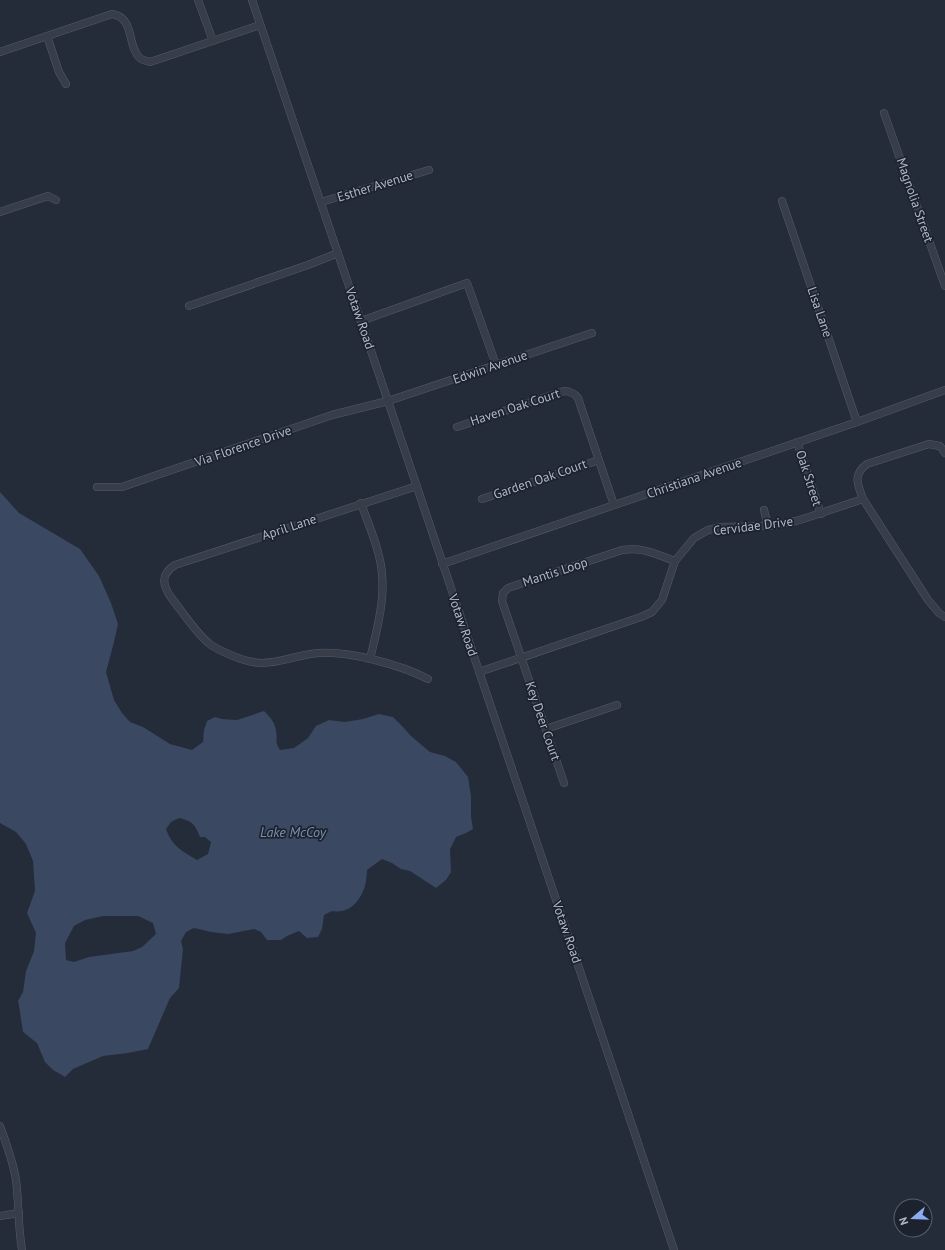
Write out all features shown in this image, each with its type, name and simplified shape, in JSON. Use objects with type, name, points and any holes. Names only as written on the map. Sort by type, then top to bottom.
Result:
[{"type":"street","points":[[198,0],[213,40]]},
{"type":"street","name":"Votaw Road","points":[[252,0],[674,1250]]},
{"type":"street","points":[[0,52],[112,14],[119,15],[125,21],[136,53],[142,60],[150,62],[260,25]]},
{"type":"street","points":[[47,36],[59,72],[66,84]]},
{"type":"street","name":"Magnolia Street","points":[[884,113],[945,286]]},
{"type":"street","name":"Esther Avenue","points":[[321,202],[429,170]]},
{"type":"street","points":[[0,212],[48,196],[56,200]]},
{"type":"street","name":"Lisa Lane","points":[[782,201],[857,422]]},
{"type":"street","points":[[189,306],[308,265],[338,253]]},
{"type":"street","points":[[361,321],[467,283],[496,365]]},
{"type":"street","name":"Edwin Avenue","points":[[388,401],[592,333]]},
{"type":"street","name":"Haven Oak Court","points":[[457,427],[564,390],[570,391],[578,398],[614,505]]},
{"type":"street","name":"Christiana Avenue","points":[[442,564],[857,422],[945,390]]},
{"type":"street","name":"Via Florence Drive","points":[[97,487],[122,487],[332,415],[388,401]]},
{"type":"street","name":"Oak Street","points":[[797,442],[821,514]]},
{"type":"street","points":[[945,453],[940,446],[929,444],[867,464],[858,474],[858,484],[863,499],[928,600],[939,613],[945,617]]},
{"type":"street","name":"Garden Oak Court","points":[[482,499],[599,460]]},
{"type":"street","name":"April Lane","points":[[370,659],[334,653],[319,653],[262,663],[228,655],[210,644],[183,614],[168,594],[164,583],[165,574],[175,565],[361,503],[417,486]]},
{"type":"street","name":"Cervidae Drive","points":[[479,672],[652,612],[662,600],[675,561],[694,538],[708,530],[722,527],[768,526],[801,520],[863,499]]},
{"type":"street","points":[[361,503],[379,555],[382,576],[383,596],[370,659],[414,672],[428,679]]},
{"type":"street","points":[[764,510],[768,526]]},
{"type":"street","name":"Mantis Loop","points":[[521,658],[502,601],[502,593],[508,588],[622,550],[644,550],[675,561]]},
{"type":"street","name":"Key Deer Court","points":[[521,658],[564,783]]},
{"type":"street","points":[[546,729],[617,705]]},
{"type":"street","points":[[0,1126],[16,1178],[19,1234],[22,1250]]},
{"type":"street","points":[[0,1216],[19,1214]]},
{"type":"water","name":"Lake McCoy","points":[[0,492],[19,513],[80,549],[99,576],[111,603],[118,624],[106,672],[114,700],[130,722],[143,727],[170,744],[192,750],[203,742],[204,730],[207,721],[215,717],[237,720],[264,711],[275,725],[278,747],[280,750],[294,748],[308,738],[316,726],[329,720],[345,722],[363,719],[379,714],[393,717],[411,736],[430,752],[445,756],[456,762],[468,777],[473,829],[456,837],[450,849],[451,872],[446,880],[436,888],[410,871],[401,869],[382,859],[367,870],[363,892],[353,906],[344,911],[332,911],[324,915],[322,929],[318,937],[307,938],[299,931],[281,940],[267,940],[261,932],[254,929],[228,934],[194,928],[186,932],[181,941],[183,949],[179,988],[170,998],[148,1049],[103,1056],[73,1069],[65,1077],[53,1070],[45,1062],[37,1043],[23,1032],[18,1001],[23,992],[26,971],[34,951],[36,933],[27,913],[35,891],[33,861],[26,844],[16,832],[0,823]],"holes":[[[179,818],[190,822],[195,826],[200,837],[205,837],[211,842],[208,854],[197,860],[174,844],[166,829],[171,822]],[[103,916],[138,916],[153,923],[156,934],[142,947],[133,951],[89,957],[74,962],[66,960],[65,943],[74,926],[85,920]]]}]
